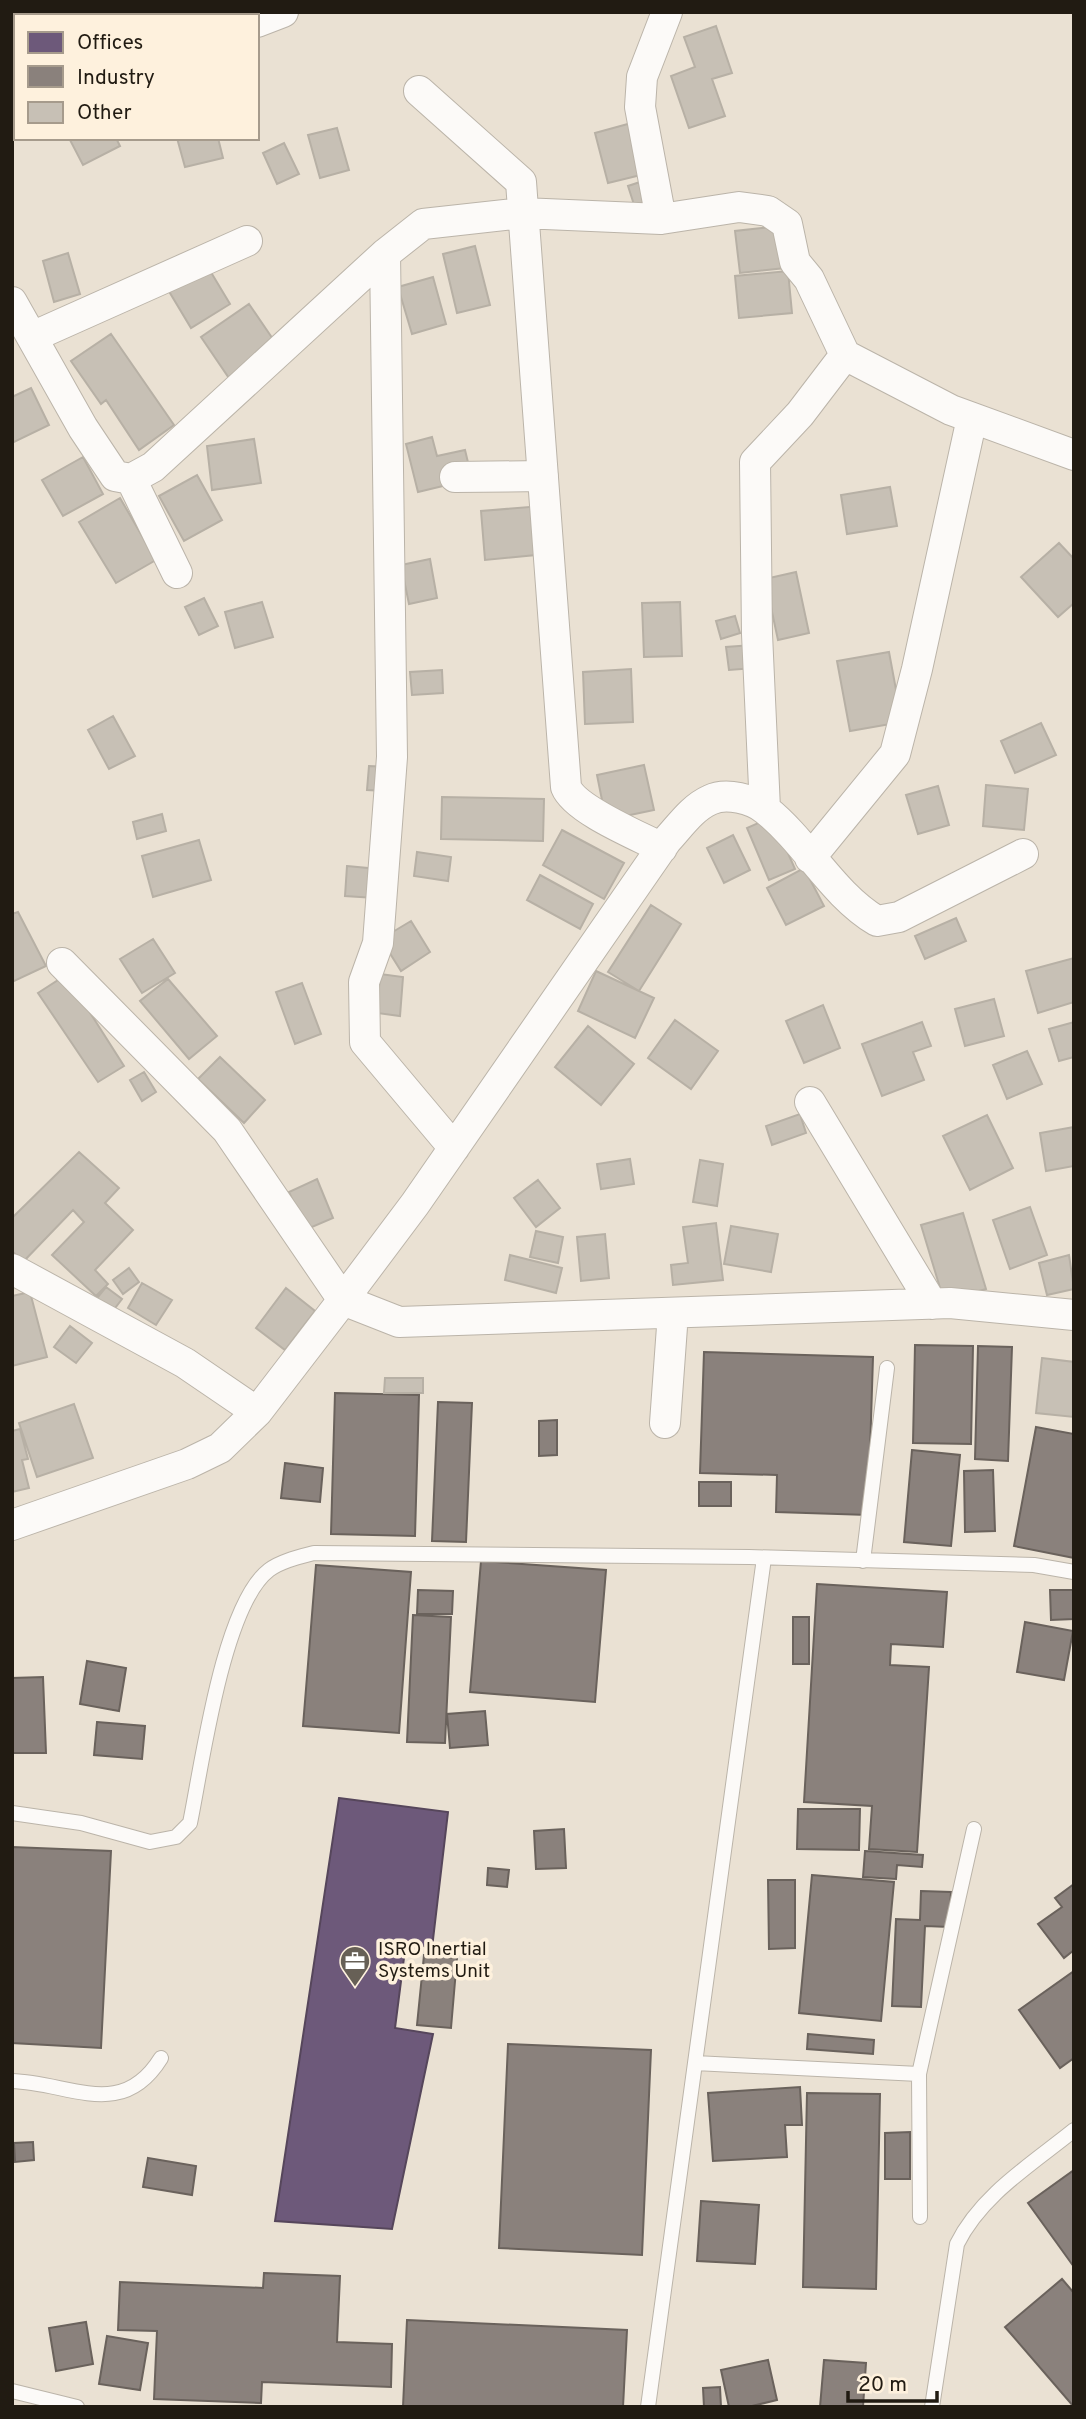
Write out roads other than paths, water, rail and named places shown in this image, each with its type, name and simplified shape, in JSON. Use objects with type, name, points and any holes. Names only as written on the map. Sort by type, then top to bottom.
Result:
[{"type":"street","points":[[259,21],[283,12]]},
{"type":"street","points":[[661,219],[639,107],[642,77],[667,12]]},
{"type":"street","points":[[419,91],[521,182],[566,787],[583,805],[662,848]]},
{"type":"street","points":[[12,302],[83,428],[115,477],[131,479],[153,467],[385,254],[423,224],[522,213],[661,219],[739,207],[774,215],[787,224],[795,262],[809,279],[845,355],[972,418],[1074,455]]},
{"type":"street","points":[[32,337],[247,241]]},
{"type":"street","points":[[385,254],[393,757],[378,943],[365,982],[365,1042],[454,1149]]},
{"type":"street","points":[[765,809],[757,634],[755,462],[800,414],[845,355]]},
{"type":"street","points":[[810,858],[895,754],[917,669],[972,418]]},
{"type":"street","points":[[456,477],[543,476]]},
{"type":"street","points":[[131,479],[177,573]]},
{"type":"street","points":[[12,1525],[187,1464],[220,1448],[257,1412],[454,1149],[662,848],[696,808],[713,798],[734,796],[765,809],[862,912],[877,921],[899,917],[1023,854]]},
{"type":"street","points":[[62,963],[227,1130],[343,1300],[399,1322],[932,1304],[1074,1314]]},
{"type":"street","points":[[810,1102],[932,1304]]},
{"type":"street","points":[[12,1269],[185,1363],[257,1412]]},
{"type":"street","points":[[665,1423],[673,1312]]},
{"type":"lane","points":[[863,1561],[887,1368]]},
{"type":"lane","points":[[12,1813],[81,1823],[150,1842],[166,1841],[185,1831],[227,1647],[242,1609],[269,1570],[300,1556],[327,1551],[764,1558],[1034,1565],[1074,1572]]},
{"type":"lane","points":[[648,2407],[764,1558]]},
{"type":"lane","points":[[920,2217],[919,2074],[974,1829]]},
{"type":"lane","points":[[12,2081],[38,2082],[89,2093],[109,2094],[139,2085],[149,2078],[161,2058]]},
{"type":"lane","points":[[695,2063],[919,2074]]},
{"type":"lane","points":[[932,2407],[957,2244],[963,2232],[985,2202],[1074,2130]]},
{"type":"lane","points":[[12,2391],[78,2407]]},
{"type":"place","name":"ISRO Inertial Systems Unit","points":[[355,1988]]}]
